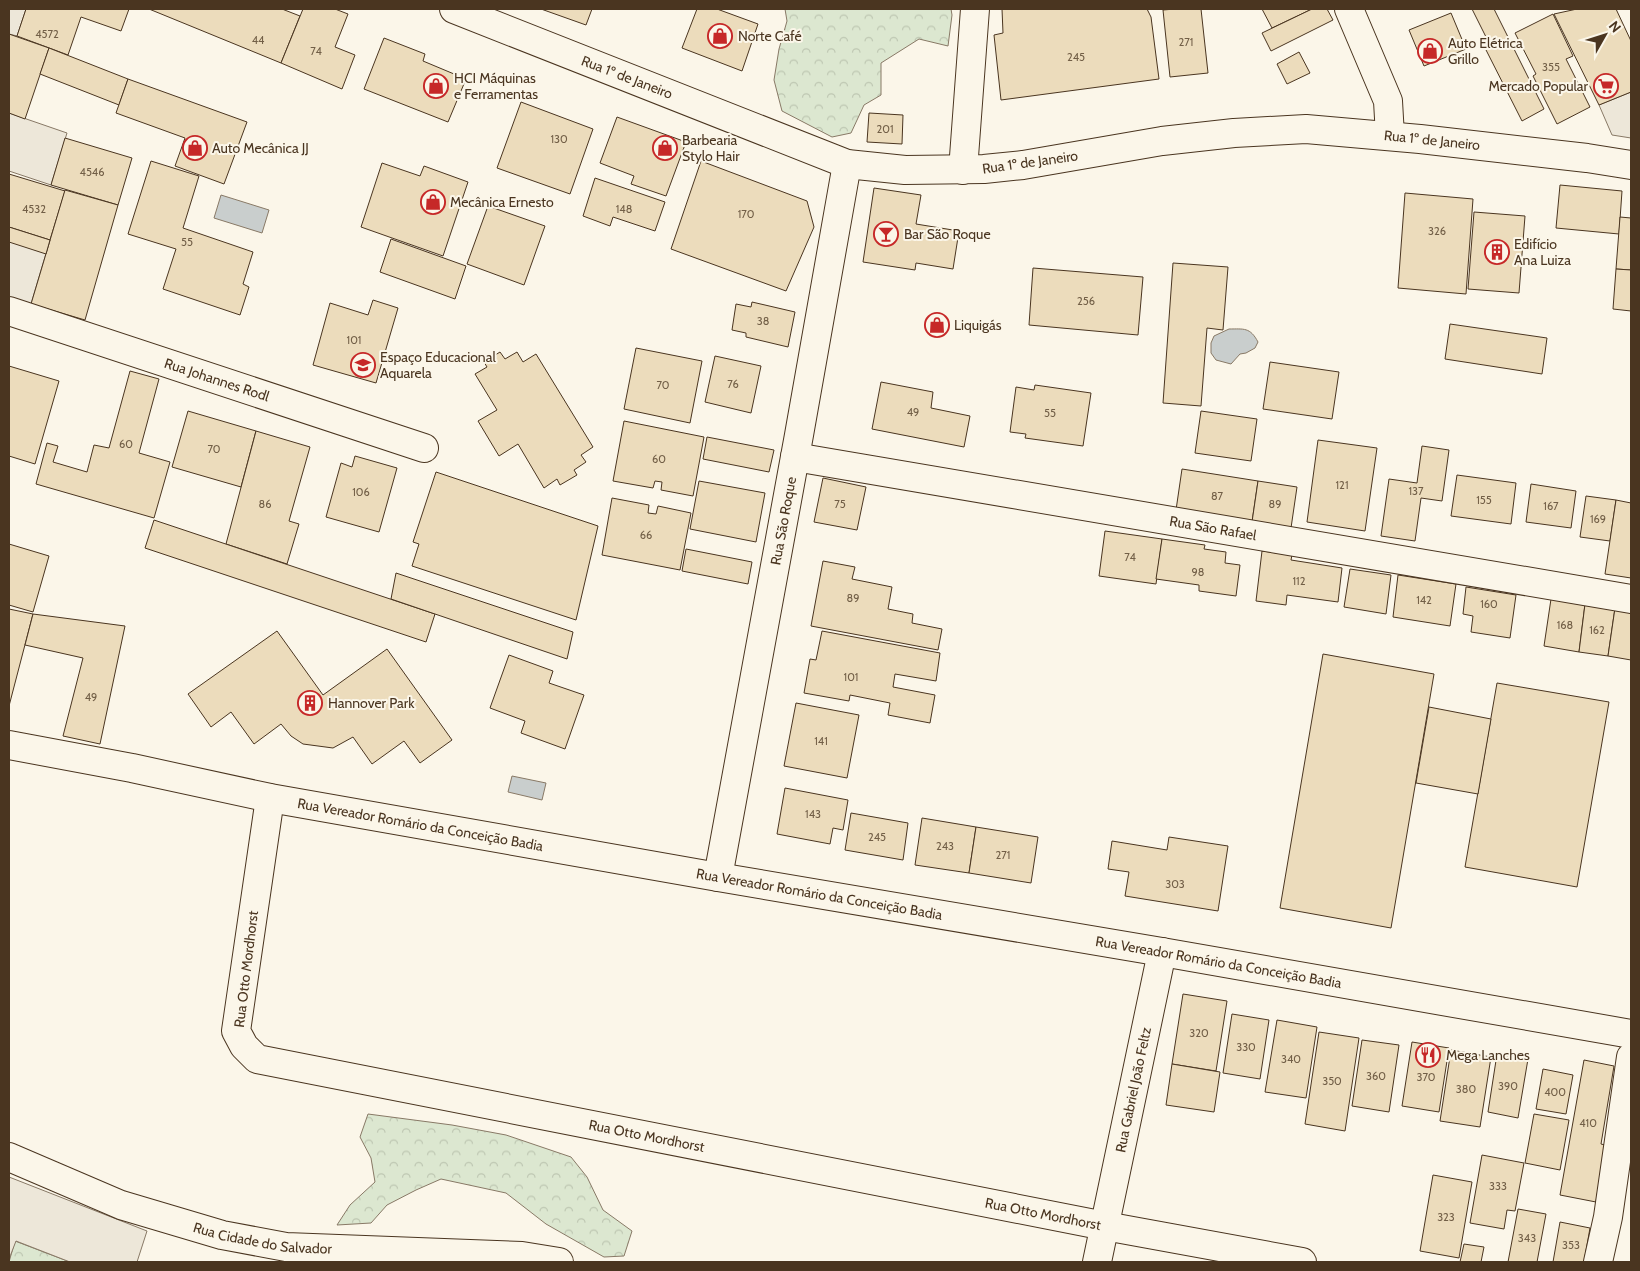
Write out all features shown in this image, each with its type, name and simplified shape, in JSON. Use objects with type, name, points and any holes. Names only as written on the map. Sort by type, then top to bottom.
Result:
[{"type":"street","name":"Rua 1º de Janeiro","points":[[454,9],[846,164],[905,170],[963,170],[1024,165],[1162,141],[1234,133],[1306,129],[1390,136],[1587,158],[1631,165]]},
{"type":"street","points":[[963,170],[975,9]]},
{"type":"street","points":[[1349,9],[1388,101],[1390,136]]},
{"type":"street","name":"Rua São Roque","points":[[718,877],[795,457],[846,164]]},
{"type":"street","name":"Rua Johannes Rodl","points":[[9,311],[424,448]]},
{"type":"street","name":"Rua São Rafael","points":[[795,457],[1631,599]]},
{"type":"street","name":"Rua Vereador Romário da Conceição Badia","points":[[9,745],[132,768],[270,798],[1631,1034]]},
{"type":"street","name":"Rua Otto Mordhorst","points":[[270,798],[236,1032],[244,1046],[257,1059],[1105,1226],[1302,1262]]},
{"type":"street","name":"Rua Gabriel João Feltz","points":[[1105,1226],[1162,952]]},
{"type":"street","points":[[1598,1262],[1608,1217],[1631,1057]]},
{"type":"street","name":"Rua Cidade do Salvador","points":[[9,1157],[121,1205],[222,1235],[286,1247],[522,1256],[559,1262]]},
{"type":"street","points":[[1097,1262],[1105,1226]]},
{"type":"green space","points":[[785,9],[951,9],[948,46],[919,39],[881,63],[881,95],[864,105],[851,133],[832,137],[782,111],[774,80],[779,49],[787,21]]},
{"type":"green space","points":[[368,1114],[452,1125],[506,1135],[571,1157],[587,1177],[603,1210],[632,1231],[624,1256],[604,1257],[546,1224],[506,1193],[441,1179],[387,1205],[371,1223],[337,1225],[350,1205],[375,1182],[371,1158],[360,1137]]},
{"type":"green space","points":[[15,1241],[70,1262],[9,1262]]},
{"type":"shaded area","points":[[9,9],[26,9],[17,36],[9,34]]},
{"type":"shaded area","points":[[1631,92],[1631,138],[1612,135],[1599,105]]},
{"type":"shaded area","points":[[9,113],[67,133],[51,185],[9,171]]},
{"type":"shaded area","points":[[221,195],[269,210],[262,233],[214,218]]},
{"type":"shaded area","points":[[9,227],[50,240],[31,304],[9,297]]},
{"type":"shaded area","points":[[1229,329],[1249,331],[1258,342],[1255,348],[1240,354],[1231,364],[1216,360],[1211,353],[1211,343],[1214,336]]},
{"type":"shaded area","points":[[512,776],[546,783],[542,800],[508,792]]},
{"type":"shaded area","points":[[9,1177],[147,1231],[137,1262],[70,1262],[16,1241],[9,1259]]},
{"type":"building","points":[[26,9],[129,9],[121,31],[81,17],[68,55],[17,36]]},
{"type":"building","points":[[149,9],[282,9],[300,16],[281,63]]},
{"type":"building","points":[[303,9],[335,9],[348,14],[335,47],[355,55],[342,89],[281,63]]},
{"type":"building","points":[[541,9],[592,9],[586,25]]},
{"type":"building","name":"Norte Café","points":[[697,9],[717,9],[758,24],[742,71],[682,48]]},
{"type":"building","points":[[1002,9],[1147,9],[1151,17],[1159,79],[1001,100],[994,35],[1003,33]]},
{"type":"building","points":[[1201,9],[1208,73],[1170,77],[1163,10]]},
{"type":"building","points":[[1262,9],[1310,9],[1310,10],[1272,28]]},
{"type":"building","points":[[1312,9],[1327,9],[1333,20],[1271,51],[1262,33]]},
{"type":"building","points":[[1472,9],[1494,9],[1544,109],[1522,121],[1483,44],[1488,41]]},
{"type":"building","points":[[1577,9],[1616,9],[1631,41],[1631,92],[1599,105],[1554,14]]},
{"type":"building","points":[[1451,13],[1466,49],[1424,66],[1409,30]]},
{"type":"building","points":[[1553,14],[1573,56],[1566,59],[1590,107],[1557,124],[1533,76],[1536,74],[1515,33]]},
{"type":"building","points":[[9,34],[49,48],[25,119],[9,113]]},
{"type":"building","points":[[384,38],[425,54],[423,61],[466,79],[448,122],[364,89]]},
{"type":"building","points":[[49,48],[128,79],[119,105],[40,74]]},
{"type":"building","points":[[1299,52],[1310,73],[1287,84],[1277,64]]},
{"type":"building","points":[[128,79],[247,122],[224,184],[175,166],[185,138],[116,113]]},
{"type":"building","points":[[521,102],[593,129],[570,194],[497,168]]},
{"type":"building","points":[[869,113],[903,115],[902,144],[867,142]]},
{"type":"building","points":[[617,117],[686,142],[666,196],[631,184],[634,176],[600,163]]},
{"type":"building","points":[[65,138],[132,158],[118,205],[51,185]]},
{"type":"building","points":[[151,161],[199,176],[183,228],[253,252],[243,284],[249,287],[240,315],[163,289],[176,249],[128,234]]},
{"type":"building","points":[[701,161],[807,201],[814,227],[786,291],[671,249]]},
{"type":"building","points":[[382,163],[420,176],[424,166],[468,182],[443,256],[361,227]]},
{"type":"building","points":[[9,174],[65,191],[50,240],[9,227]]},
{"type":"building","points":[[595,178],[665,202],[655,231],[613,217],[610,226],[583,216]]},
{"type":"building","points":[[1560,185],[1622,191],[1619,234],[1556,228]]},
{"type":"building","points":[[874,188],[921,195],[916,224],[959,231],[953,269],[916,263],[915,270],[863,262]]},
{"type":"building","points":[[65,190],[118,205],[85,320],[31,304]]},
{"type":"building","points":[[1405,193],[1473,199],[1466,294],[1398,288]]},
{"type":"building","points":[[488,206],[545,226],[524,285],[467,264]]},
{"type":"building","name":"Edifício Ana Luiza","points":[[1474,212],[1525,216],[1519,293],[1468,289]]},
{"type":"building","points":[[1620,217],[1631,218],[1631,270],[1616,269]]},
{"type":"building","points":[[9,227],[50,240],[46,254],[9,242]]},
{"type":"building","points":[[391,239],[466,266],[455,299],[380,272]]},
{"type":"building","points":[[1173,263],[1228,267],[1223,330],[1207,328],[1201,406],[1163,403]]},
{"type":"building","points":[[1033,268],[1143,277],[1138,335],[1029,325]]},
{"type":"building","points":[[1616,269],[1631,270],[1631,311],[1613,309]]},
{"type":"building","points":[[373,300],[398,308],[376,383],[313,365],[330,303],[368,315]]},
{"type":"building","points":[[752,302],[795,312],[788,347],[746,337],[746,333],[732,330],[736,304],[751,307]]},
{"type":"building","points":[[1450,324],[1547,338],[1542,374],[1445,359]]},
{"type":"building","points":[[636,348],[702,361],[690,423],[624,409]]},
{"type":"building","points":[[500,352],[505,359],[517,352],[523,362],[536,354],[593,447],[581,455],[586,462],[574,470],[577,475],[560,485],[557,479],[544,488],[518,444],[499,456],[478,421],[497,410],[475,374],[487,367],[484,362]]},
{"type":"building","points":[[715,356],[761,366],[751,413],[705,402]]},
{"type":"building","points":[[1270,362],[1339,372],[1332,419],[1263,409]]},
{"type":"building","points":[[9,366],[59,381],[35,464],[9,456]]},
{"type":"building","points":[[130,371],[159,379],[139,453],[170,462],[154,518],[36,484],[47,443],[58,446],[53,462],[87,472],[94,445],[109,448]]},
{"type":"building","points":[[881,382],[933,392],[931,408],[970,416],[964,447],[872,429]]},
{"type":"building","points":[[1035,385],[1091,393],[1083,446],[1025,438],[1026,434],[1010,432],[1016,387],[1034,390]]},
{"type":"building","points":[[188,411],[256,431],[241,487],[172,467]]},
{"type":"building","points":[[1201,411],[1257,419],[1251,461],[1195,453]]},
{"type":"building","points":[[624,421],[704,437],[693,496],[661,490],[662,482],[655,481],[653,488],[613,481]]},
{"type":"building","points":[[256,431],[310,447],[289,521],[299,524],[287,564],[226,544]]},
{"type":"building","points":[[707,437],[774,450],[769,472],[703,459]]},
{"type":"building","points":[[1318,440],[1377,448],[1365,531],[1307,522]]},
{"type":"building","points":[[1422,446],[1449,450],[1442,501],[1421,498],[1415,541],[1381,536],[1389,479],[1417,483]]},
{"type":"building","points":[[355,456],[397,468],[379,532],[326,517],[341,463],[352,467]]},
{"type":"building","points":[[1182,469],[1258,481],[1252,522],[1176,510]]},
{"type":"building","points":[[436,472],[598,526],[576,620],[412,566],[419,544],[413,542]]},
{"type":"building","points":[[1457,475],[1516,483],[1511,524],[1451,516]]},
{"type":"building","points":[[823,478],[866,487],[857,530],[814,522]]},
{"type":"building","points":[[699,481],[765,493],[756,542],[690,529]]},
{"type":"building","points":[[1258,481],[1297,487],[1291,528],[1252,522]]},
{"type":"building","points":[[1531,484],[1576,491],[1571,528],[1526,522]]},
{"type":"building","points":[[1586,496],[1616,500],[1610,541],[1580,537]]},
{"type":"building","points":[[612,498],[649,505],[648,513],[656,514],[658,506],[691,513],[680,570],[602,555]]},
{"type":"building","points":[[1616,500],[1631,503],[1631,578],[1605,574]]},
{"type":"building","points":[[154,520],[435,614],[426,642],[145,548]]},
{"type":"building","points":[[1105,531],[1162,539],[1156,584],[1099,576]]},
{"type":"building","points":[[1162,539],[1205,545],[1204,549],[1226,552],[1225,563],[1240,565],[1236,596],[1199,591],[1199,585],[1156,579]]},
{"type":"building","points":[[9,544],[49,556],[33,612],[9,605]]},
{"type":"building","points":[[686,549],[752,562],[748,584],[682,571]]},
{"type":"building","points":[[1262,551],[1292,555],[1291,560],[1342,568],[1338,602],[1287,595],[1286,605],[1256,601]]},
{"type":"building","points":[[823,561],[855,567],[852,579],[892,587],[888,609],[913,614],[912,623],[942,629],[938,650],[811,626]]},
{"type":"building","points":[[1350,569],[1391,575],[1386,614],[1344,607]]},
{"type":"building","points":[[396,573],[573,632],[567,659],[391,599]]},
{"type":"building","points":[[1398,575],[1456,584],[1450,626],[1393,617]]},
{"type":"building","points":[[1466,587],[1516,595],[1510,638],[1471,632],[1473,616],[1463,614]]},
{"type":"building","points":[[1551,599],[1585,604],[1579,652],[1544,646]]},
{"type":"building","points":[[1585,604],[1615,608],[1608,656],[1579,652]]},
{"type":"building","points":[[1615,608],[1631,611],[1631,660],[1608,656]]},
{"type":"building","points":[[9,609],[33,614],[9,706]]},
{"type":"building","points":[[33,614],[125,626],[100,744],[63,736],[83,658],[25,645]]},
{"type":"building","name":"Hannover Park","points":[[277,631],[323,695],[387,649],[452,740],[420,763],[404,741],[372,764],[353,737],[333,748],[303,744],[291,736],[281,724],[254,744],[231,712],[211,727],[188,694]]},
{"type":"building","points":[[822,631],[940,653],[936,681],[895,674],[893,687],[935,695],[930,723],[888,715],[890,703],[850,695],[849,701],[804,693],[810,659],[816,660]]},
{"type":"building","points":[[1323,654],[1434,674],[1391,928],[1280,908]]},
{"type":"building","points":[[509,655],[553,671],[549,683],[584,695],[565,749],[521,733],[525,721],[490,708]]},
{"type":"building","points":[[1497,683],[1609,702],[1577,887],[1465,867]]},
{"type":"building","points":[[796,703],[859,715],[847,778],[784,766]]},
{"type":"building","points":[[1429,707],[1491,719],[1478,794],[1416,783]]},
{"type":"building","points":[[785,788],[848,800],[843,830],[833,828],[830,844],[777,834]]},
{"type":"building","points":[[851,813],[908,823],[903,860],[845,850]]},
{"type":"building","points":[[922,818],[976,827],[969,873],[915,865]]},
{"type":"building","points":[[976,827],[1038,837],[1031,883],[969,873]]},
{"type":"building","points":[[1169,837],[1228,846],[1218,911],[1125,896],[1129,872],[1108,869],[1112,841],[1167,850]]},
{"type":"building","points":[[1183,994],[1227,1001],[1216,1071],[1172,1064]]},
{"type":"building","points":[[1232,1014],[1269,1020],[1260,1079],[1223,1073]]},
{"type":"building","points":[[1277,1020],[1317,1027],[1306,1098],[1265,1092]]},
{"type":"building","points":[[1319,1032],[1359,1038],[1345,1131],[1305,1124]]},
{"type":"building","points":[[1362,1040],[1399,1045],[1389,1112],[1352,1106]]},
{"type":"building","points":[[1412,1042],[1449,1048],[1439,1112],[1402,1106]]},
{"type":"building","points":[[1451,1050],[1491,1057],[1480,1127],[1440,1121]]},
{"type":"building","points":[[1497,1054],[1528,1059],[1518,1118],[1488,1112]]},
{"type":"building","points":[[1584,1060],[1614,1066],[1601,1144],[1605,1145],[1596,1202],[1560,1195]]},
{"type":"building","points":[[1172,1064],[1220,1072],[1214,1112],[1166,1105]]},
{"type":"building","points":[[1543,1069],[1573,1075],[1566,1114],[1536,1109]]},
{"type":"building","points":[[1534,1114],[1569,1120],[1560,1170],[1525,1163]]},
{"type":"building","points":[[1482,1155],[1524,1163],[1515,1211],[1507,1210],[1504,1229],[1470,1223]]},
{"type":"building","points":[[1433,1175],[1472,1182],[1459,1258],[1420,1251]]},
{"type":"building","points":[[1518,1209],[1546,1214],[1537,1262],[1508,1262]]},
{"type":"building","points":[[1560,1222],[1590,1228],[1584,1262],[1553,1262]]},
{"type":"building","points":[[1464,1244],[1484,1247],[1481,1262],[1460,1262]]},
{"type":"place","name":"Norte Café","points":[[720,36]]},
{"type":"place","name":"Auto Elétrica Grillo","points":[[1430,51]]},
{"type":"place","name":"HCI Máquinas e Ferramentas","points":[[436,86]]},
{"type":"place","name":"Mercado Popular","points":[[1606,86]]},
{"type":"place","name":"Auto Mecânica JJ","points":[[195,148]]},
{"type":"place","name":"Barbearia Stylo Hair","points":[[665,148]]},
{"type":"place","name":"Mecânica Ernesto","points":[[433,202]]},
{"type":"place","name":"Bar São Roque","points":[[886,234]]},
{"type":"place","name":"Edifício Ana Luiza","points":[[1497,252]]},
{"type":"place","name":"Liquigás","points":[[937,325]]},
{"type":"place","name":"Espaço Educacional Aquarela","points":[[363,365]]},
{"type":"place","name":"Hannover Park","points":[[310,703]]},
{"type":"place","name":"Mega Lanches","points":[[1428,1055]]}]
